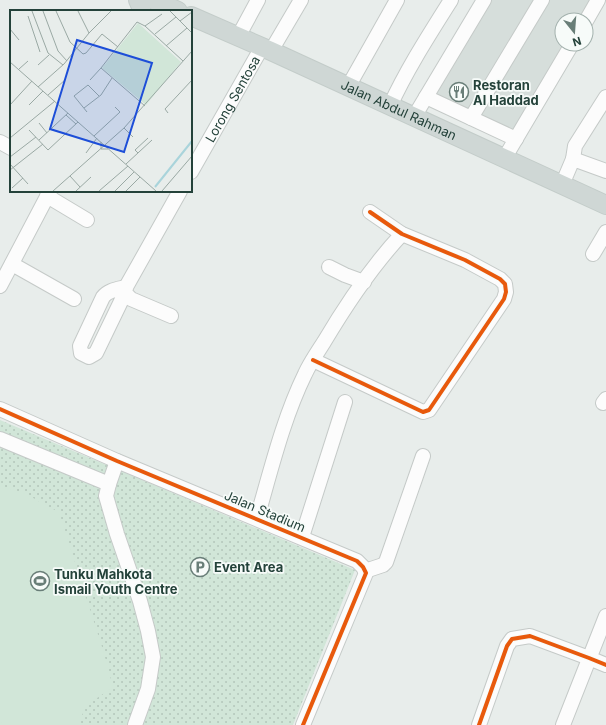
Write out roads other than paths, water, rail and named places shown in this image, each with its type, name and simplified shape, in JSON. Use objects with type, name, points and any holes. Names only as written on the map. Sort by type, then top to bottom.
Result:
[{"type":"main road","points":[[138,0],[141,10]]},
{"type":"main road","points":[[181,0],[188,10]]},
{"type":"main road","points":[[156,3],[175,10]]},
{"type":"main road","name":"Jalan Abdul Rahman","points":[[192,16],[606,205]]},
{"type":"street","points":[[238,37],[258,0]]},
{"type":"street","name":"Lorong Sentosa","points":[[192,170],[266,49],[301,0]]},
{"type":"street","points":[[348,87],[397,0]]},
{"type":"street","points":[[390,106],[416,55],[451,0]]},
{"type":"street","points":[[414,117],[484,0]]},
{"type":"street","points":[[471,118],[542,0]]},
{"type":"street","points":[[591,12],[598,0]]},
{"type":"street","points":[[504,159],[567,52]]},
{"type":"street","points":[[426,97],[516,139]]},
{"type":"street","points":[[562,185],[573,159],[576,146],[606,97]]},
{"type":"street","points":[[0,142],[10,147]]},
{"type":"street","points":[[573,159],[606,171]]},
{"type":"street","points":[[171,316],[131,299],[125,290],[179,192]]},
{"type":"street","points":[[0,286],[48,193],[86,220]]},
{"type":"street","points":[[313,360],[423,412],[428,410],[504,299],[506,292],[505,284],[500,279],[464,260],[402,234],[370,212]]},
{"type":"street","points":[[593,254],[606,232]]},
{"type":"street","points":[[257,518],[280,440],[305,373],[336,322],[364,282],[402,234]]},
{"type":"street","points":[[12,264],[74,299]]},
{"type":"street","points":[[329,267],[364,282]]},
{"type":"street","points":[[302,537],[345,402]]},
{"type":"street","name":"Jalan Stadium","points":[[0,409],[117,461],[257,518],[357,561],[363,567],[365,572]]},
{"type":"street","points":[[0,439],[109,484]]},
{"type":"street","points":[[303,725],[366,573],[365,572],[383,565],[386,562],[423,456]]},
{"type":"street","points":[[117,461],[106,496],[140,601],[153,657],[148,689],[135,725]]},
{"type":"street","points":[[563,725],[606,616]]},
{"type":"street","points":[[479,725],[507,646],[512,639],[530,636],[606,665]]},
{"type":"place","name":"Restoran Al Haddad","points":[[459,92]]},
{"type":"place","name":"Event Area","points":[[200,567]]},
{"type":"place","name":"Tunku Mahkota Ismail Youth Centre","points":[[40,581]]}]
